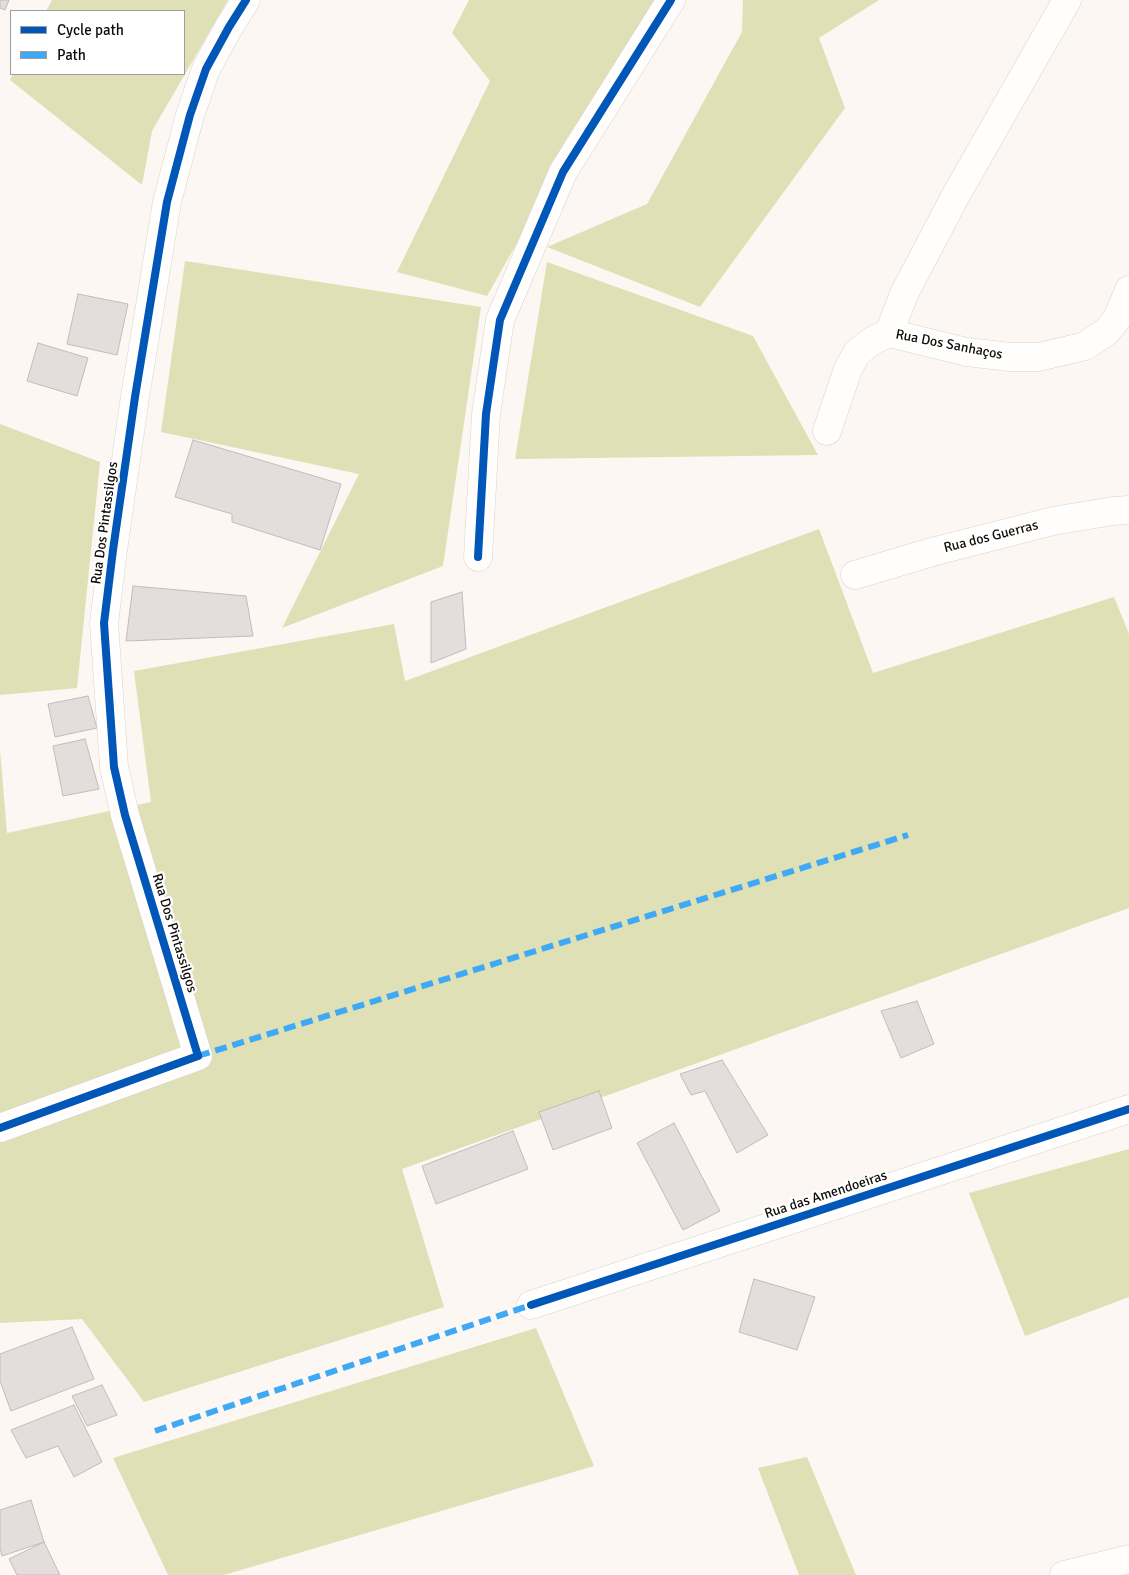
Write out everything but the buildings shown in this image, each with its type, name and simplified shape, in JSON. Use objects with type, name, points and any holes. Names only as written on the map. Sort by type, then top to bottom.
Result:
[{"type":"street","name":"Rua Dos Pintassilgos","points":[[0,1128],[198,1056],[125,815],[114,766],[104,623],[135,398],[168,202],[190,115],[206,69],[246,0]]},
{"type":"street","points":[[478,557],[486,414],[500,320],[563,172],[671,0]]},
{"type":"street","points":[[889,333],[904,294],[951,204],[1067,0]]},
{"type":"street","name":"Rua Dos Sanhaços","points":[[827,430],[848,370],[857,353],[872,340],[889,333],[967,352],[1010,357],[1039,357],[1085,346],[1106,332],[1117,319],[1129,290]]},
{"type":"street","name":"Rua dos Guerras","points":[[855,575],[932,552],[1044,523],[1129,510]]},
{"type":"street","name":"Rua das Amendoeiras","points":[[531,1305],[1129,1109]]},
{"type":"street","points":[[1064,1575],[1129,1559]]},
{"type":"green space","points":[[52,0],[228,0],[185,74],[185,10],[47,10]]},
{"type":"green space","points":[[469,0],[655,0],[487,296],[397,272],[490,81],[452,33]]},
{"type":"green space","points":[[743,0],[879,0],[819,38],[845,108],[700,307],[547,247],[647,204],[742,32]]},
{"type":"green space","points":[[12,75],[184,75],[152,131],[142,185],[10,80]]},
{"type":"green space","points":[[185,261],[481,307],[443,566],[282,628],[359,474],[161,432]]},
{"type":"green space","points":[[547,262],[753,336],[818,455],[515,459]]},
{"type":"green space","points":[[0,424],[100,462],[77,688],[0,695]]},
{"type":"green space","points":[[819,529],[873,673],[1114,597],[1129,634],[1129,908],[402,1169],[444,1307],[144,1402],[82,1319],[0,1323],[0,750],[7,833],[151,802],[134,671],[394,624],[405,681]]},
{"type":"green space","points":[[1129,1149],[1129,1297],[1025,1336],[969,1193]]},
{"type":"green space","points":[[536,1328],[594,1466],[224,1575],[168,1575],[113,1458]]},
{"type":"green space","points":[[807,1457],[856,1575],[799,1575],[758,1468]]},
{"type":"marked path","points":[[198,1056],[908,835]]},
{"type":"marked path","points":[[155,1431],[531,1305]]},
{"type":"cycle path","points":[[0,1128],[198,1056],[125,815],[114,767],[104,623],[135,397],[167,202],[190,115],[206,69],[246,0]]},
{"type":"cycle path","points":[[478,557],[486,414],[500,320],[563,172],[671,0]]},
{"type":"cycle path","points":[[531,1305],[1129,1109]]}]
